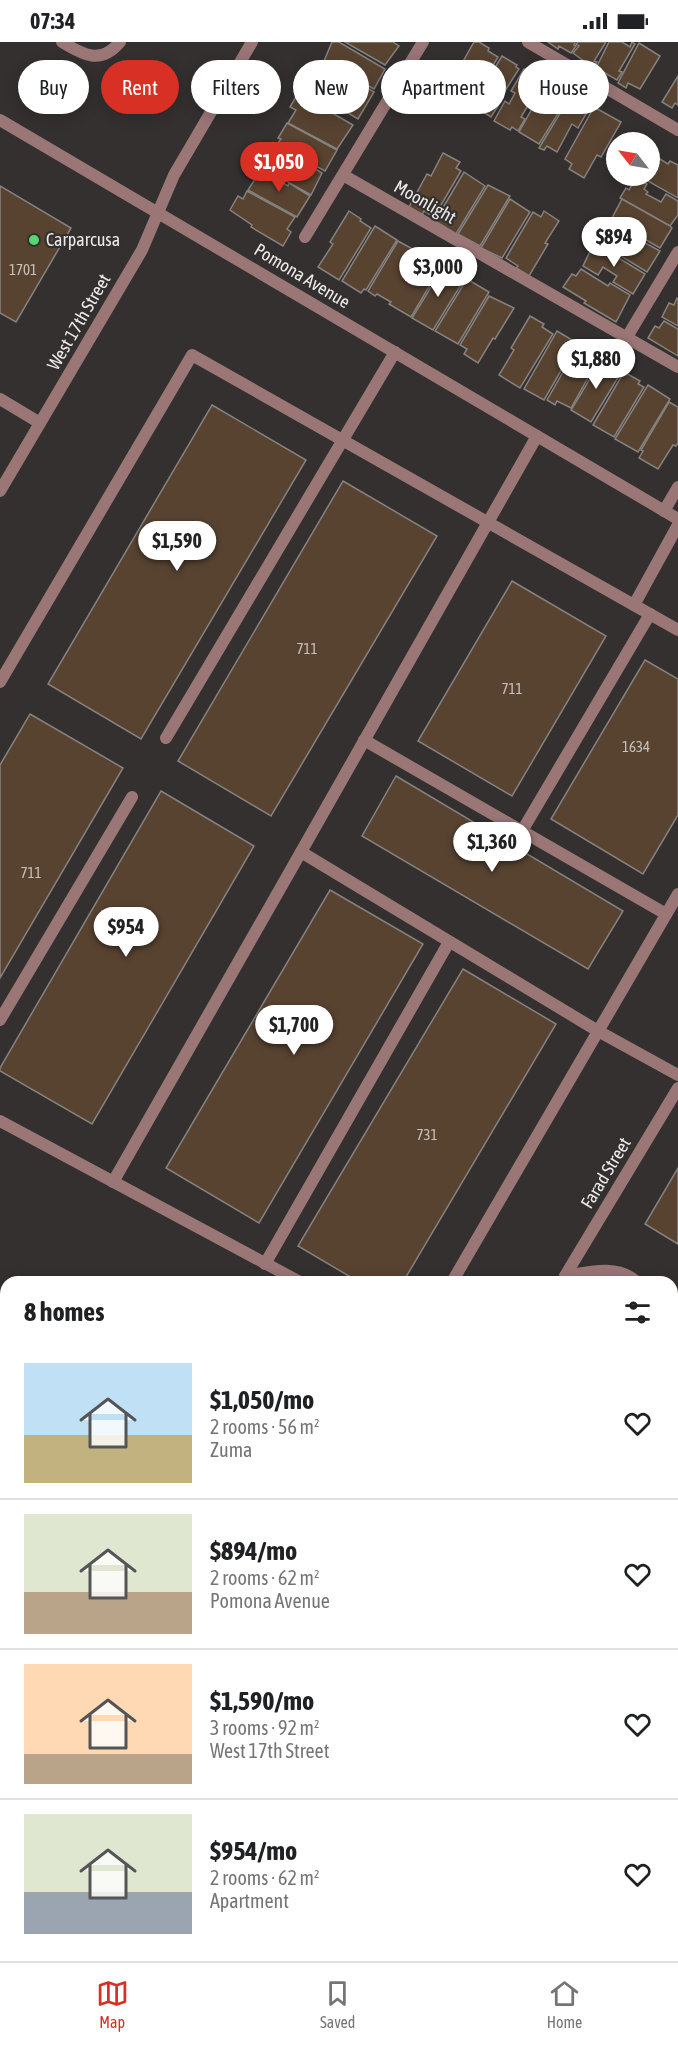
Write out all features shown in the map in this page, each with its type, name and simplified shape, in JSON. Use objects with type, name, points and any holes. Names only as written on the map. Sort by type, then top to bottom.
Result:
[{"type":"street","points":[[62,42],[82,54],[98,56],[112,52],[120,42]]},
{"type":"street","name":"West 17th Street","points":[[0,491],[142,250],[174,175],[252,42]]},
{"type":"street","points":[[305,237],[423,42]]},
{"type":"street","points":[[528,42],[678,130]]},
{"type":"street","name":"Pomona Avenue","points":[[0,120],[678,519]]},
{"type":"street","name":"Moonlight","points":[[343,175],[678,367]]},
{"type":"street","points":[[627,337],[678,252]]},
{"type":"street","points":[[166,738],[395,352]]},
{"type":"street","points":[[1,680],[192,355],[678,630]]},
{"type":"street","points":[[0,399],[40,423]]},
{"type":"street","points":[[113,1182],[537,436]]},
{"type":"street","points":[[664,511],[678,487]]},
{"type":"street","points":[[634,605],[678,525]]},
{"type":"street","points":[[522,831],[650,614]]},
{"type":"street","points":[[364,740],[666,914]]},
{"type":"street","points":[[0,1020],[132,797]]},
{"type":"street","points":[[301,852],[598,1031],[678,1075]]},
{"type":"street","points":[[455,1276],[678,894]]},
{"type":"street","points":[[265,1264],[449,942]]},
{"type":"street","name":"Farad Street","points":[[565,1276],[678,1088]]},
{"type":"street","points":[[0,1121],[288,1276]]},
{"type":"street","name":"Farad Street","points":[[565,1276],[605,1270],[630,1276]]},
{"type":"building","points":[[332,42],[339,42],[381,67],[381,76],[374,89],[369,86],[369,60],[324,60]]},
{"type":"building","points":[[345,42],[393,42],[399,46],[389,60],[381,60],[381,63]]},
{"type":"building","points":[[474,42],[479,42],[489,48],[488,51],[498,57],[496,60],[464,60]]},
{"type":"building","points":[[548,42],[575,42],[576,46],[571,53],[559,46],[558,49]]},
{"type":"building","points":[[578,42],[606,42],[595,60],[582,60],[573,53],[579,46],[576,44]]},
{"type":"building","points":[[609,42],[622,42],[630,47],[632,42],[635,44],[619,71],[622,72],[617,80],[609,75],[609,60],[600,60]]},
{"type":"building","points":[[639,43],[660,56],[640,89],[628,83],[626,88],[618,83]]},
{"type":"building","points":[[502,56],[517,65],[518,68],[506,89],[506,60],[500,60]]},
{"type":"building","points":[[678,76],[678,105],[675,103],[672,108],[662,102]]},
{"type":"building","points":[[518,79],[518,114],[523,114],[521,117],[525,119],[518,131],[512,127],[510,130],[494,121],[498,114],[506,114],[506,102],[509,104],[515,93],[511,91]]},
{"type":"building","points":[[369,89],[374,92],[369,100]]},
{"type":"building","points":[[294,114],[334,114],[353,125],[337,149],[288,123]]},
{"type":"building","points":[[350,114],[361,114],[358,119]]},
{"type":"building","points":[[529,114],[558,114],[539,144],[519,132]]},
{"type":"building","points":[[560,114],[586,114],[578,128],[572,124],[557,152],[547,146],[544,150],[539,148]]},
{"type":"building","points":[[590,114],[607,114],[621,122],[615,132],[606,132],[606,148],[601,157],[597,155],[584,178],[569,169],[572,164],[565,159]]},
{"type":"building","points":[[287,123],[337,150],[325,171],[303,159],[301,161],[276,146]]},
{"type":"building","points":[[273,143],[274,146],[322,173],[311,195],[261,167]]},
{"type":"building","points":[[443,153],[460,162],[456,168],[461,171],[434,217],[424,211],[422,215],[409,207],[427,174],[431,176]]},
{"type":"building","points":[[660,159],[668,164],[670,161],[678,165],[678,198],[657,186],[660,186]]},
{"type":"building","points":[[261,170],[310,196],[297,217],[248,190]]},
{"type":"building","points":[[464,172],[485,186],[456,234],[435,221]]},
{"type":"building","points":[[488,185],[510,196],[480,246],[458,234]]},
{"type":"building","points":[[0,186],[71,228],[16,322],[0,313]]},
{"type":"building","points":[[631,186],[646,186],[644,189],[648,192],[646,194],[661,202],[666,194],[678,201],[678,215],[670,226],[620,198],[626,188],[629,190]]},
{"type":"building","points":[[247,191],[295,217],[287,229],[291,232],[283,246],[251,227],[252,225],[230,210],[238,196],[243,199]]},
{"type":"building","points":[[510,199],[530,212],[502,258],[481,248]]},
{"type":"building","points":[[622,199],[672,228],[660,248],[611,220]]},
{"type":"building","points":[[349,211],[371,228],[339,280],[318,267],[333,244],[330,242]]},
{"type":"building","points":[[544,211],[559,221],[529,276],[506,258],[533,212],[541,217]]},
{"type":"building","points":[[609,223],[660,251],[647,272],[598,242]]},
{"type":"building","points":[[375,226],[397,240],[366,290],[364,289],[361,293],[342,281]]},
{"type":"building","points":[[398,241],[442,265],[411,317],[389,304],[391,302],[368,291]]},
{"type":"building","points":[[594,243],[645,274],[633,294],[613,282],[617,276],[603,267],[598,275],[583,266]]},
{"type":"building","points":[[444,266],[464,280],[433,330],[412,318]]},
{"type":"building","points":[[581,269],[608,286],[610,283],[630,295],[616,322],[563,287],[572,274],[576,276]]},
{"type":"building","points":[[467,279],[489,292],[458,344],[435,331]]},
{"type":"building","points":[[489,296],[514,308],[478,363],[464,354],[467,349],[460,345]]},
{"type":"building","points":[[677,298],[678,326],[662,317],[669,303],[674,305]]},
{"type":"building","points":[[530,316],[544,324],[542,327],[553,334],[520,388],[499,375],[514,350],[511,348]]},
{"type":"building","points":[[664,321],[678,329],[678,356],[648,338],[655,326],[659,328]]},
{"type":"building","points":[[557,331],[577,343],[544,400],[524,389]]},
{"type":"building","points":[[578,346],[599,358],[571,408],[557,401],[555,405],[547,400]]},
{"type":"building","points":[[602,359],[622,371],[591,422],[571,410]]},
{"type":"building","points":[[624,372],[640,381],[638,384],[644,387],[614,437],[593,425]]},
{"type":"building","points":[[648,385],[670,399],[638,452],[615,439]]},
{"type":"building","points":[[669,402],[678,407],[678,443],[676,446],[673,445],[658,469],[639,458],[643,451],[641,450]]},
{"type":"building","points":[[212,405],[306,460],[141,739],[48,684]]},
{"type":"building","points":[[343,481],[437,536],[271,816],[178,761]]},
{"type":"building","points":[[512,581],[606,636],[512,796],[418,741]]},
{"type":"building","points":[[645,660],[678,679],[678,815],[643,874],[551,819]]},
{"type":"building","points":[[30,714],[123,768],[0,978],[0,765]]},
{"type":"building","points":[[396,776],[623,911],[588,969],[362,836]]},
{"type":"building","points":[[161,791],[254,846],[92,1124],[0,1071],[0,1068]]},
{"type":"building","points":[[330,890],[423,944],[259,1223],[166,1168]]},
{"type":"building","points":[[463,969],[556,1024],[407,1276],[349,1276],[298,1246]]},
{"type":"building","points":[[678,1168],[678,1244],[645,1224]]},
{"type":"place","name":"Carparcusa","points":[[34,240]]}]
